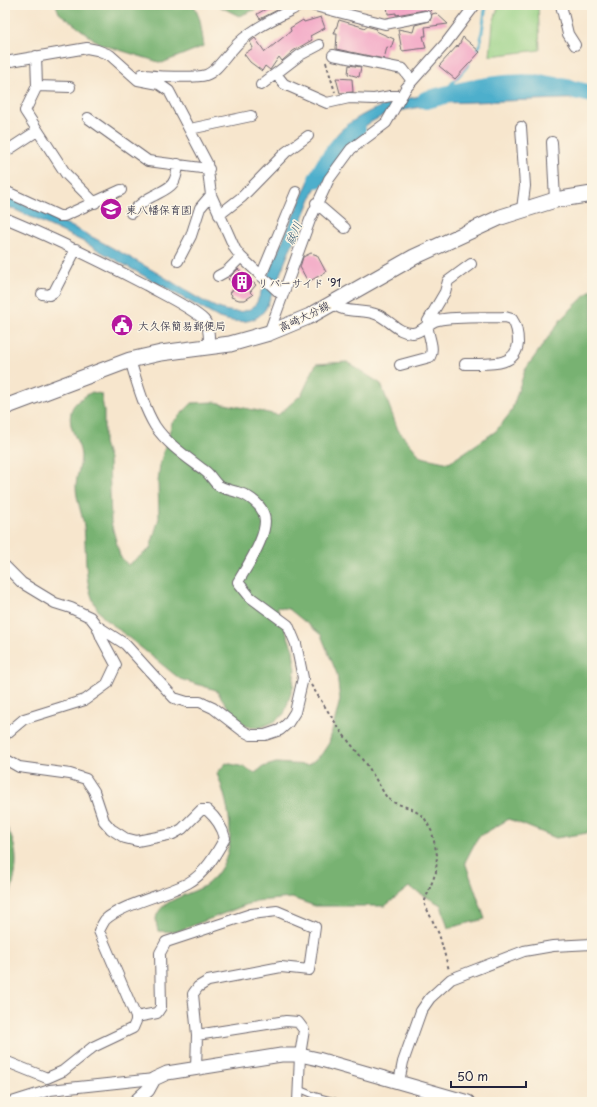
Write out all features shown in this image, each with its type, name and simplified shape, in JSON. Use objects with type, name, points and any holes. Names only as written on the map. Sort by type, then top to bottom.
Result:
[{"type":"main road","name":"高崎大分線","points":[[5,407],[130,360],[161,353],[230,344],[269,333],[310,316],[414,257],[459,235],[522,210],[554,200],[592,194]]},
{"type":"street","points":[[5,62],[87,48],[105,52],[121,63],[147,76],[206,75],[215,69],[233,48],[251,33],[301,5]]},
{"type":"street","points":[[311,5],[385,24],[426,16]]},
{"type":"street","points":[[269,333],[280,293],[316,203],[329,179],[347,154],[364,138],[384,125],[412,81],[476,5]]},
{"type":"street","points":[[561,5],[568,34],[576,45]]},
{"type":"street","points":[[261,85],[300,55],[319,44]]},
{"type":"street","points":[[333,55],[402,69],[412,81]]},
{"type":"street","points":[[36,56],[37,86],[25,111],[66,174],[95,203]]},
{"type":"street","points":[[121,63],[138,80],[159,84],[169,90],[209,169],[211,195],[219,216],[235,249],[241,257],[280,293]]},
{"type":"street","points":[[276,74],[284,84],[323,102],[331,103],[349,98],[374,99],[391,96],[400,98]]},
{"type":"street","points":[[37,86],[70,87]]},
{"type":"street","points":[[190,129],[251,116]]},
{"type":"street","points":[[88,118],[148,161],[209,169]]},
{"type":"street","points":[[521,127],[525,186],[522,210]]},
{"type":"street","points":[[5,152],[37,131]]},
{"type":"street","points":[[219,216],[242,197],[286,152],[308,136]]},
{"type":"street","points":[[552,142],[554,200]]},
{"type":"street","points":[[130,213],[152,196],[168,189],[177,174],[178,164]]},
{"type":"street","points":[[5,191],[58,216],[68,215],[121,190]]},
{"type":"street","points":[[263,278],[296,192]]},
{"type":"street","points":[[178,261],[191,236],[200,208],[211,195]]},
{"type":"street","points":[[316,203],[345,228]]},
{"type":"street","points":[[5,218],[76,249],[166,296],[200,318],[208,327],[209,347]]},
{"type":"street","points":[[42,294],[49,295],[54,292],[76,249]]},
{"type":"street","points":[[218,276],[241,257]]},
{"type":"street","points":[[400,365],[430,357],[432,349],[426,326],[429,317],[445,292],[448,280],[472,264]]},
{"type":"street","points":[[332,303],[338,309],[378,314],[405,332],[417,332],[438,320],[505,316],[512,319],[518,340],[516,352],[512,358],[503,362],[465,364]]},
{"type":"street","points":[[97,626],[125,644],[174,698],[187,702],[200,702],[213,708],[243,731],[251,734],[265,735],[280,730],[288,723],[295,712],[303,678],[296,644],[288,625],[250,597],[238,582],[261,539],[265,525],[263,513],[256,503],[239,492],[222,488],[216,484],[208,473],[178,450],[156,427],[145,406],[130,360]]},
{"type":"street","points":[[5,566],[22,583],[55,603],[90,617],[97,626],[102,640],[116,665],[107,684],[85,700],[24,719],[5,735]]},
{"type":"street","points":[[5,759],[19,767],[70,774],[86,779],[94,792],[104,821],[125,838],[137,841],[173,834],[182,829],[201,810],[207,810],[216,818],[223,830],[225,838],[215,855],[200,873],[188,883],[119,912],[105,920],[99,931],[136,1017],[136,1021],[129,1030],[93,1047],[63,1072],[47,1078],[5,1061]]},
{"type":"street","points":[[136,1017],[157,1013],[161,1007],[160,953],[166,942],[252,914],[277,911],[315,927],[309,970],[281,967],[208,981],[198,987],[193,994],[197,1035],[196,1068]]},
{"type":"street","points":[[399,1082],[403,1062],[421,1011],[430,998],[451,979],[524,951],[553,946],[592,944]]},
{"type":"street","points":[[197,1035],[286,1021],[298,1022],[304,1030],[300,1055],[298,1102]]},
{"type":"street","points":[[12,1102],[50,1090],[154,1079],[167,1073],[196,1068],[281,1055],[300,1055],[468,1102]]},
{"type":"street","points":[[47,1078],[50,1090]]},
{"type":"street","points":[[136,1102],[148,1090],[154,1079]]},
{"type":"lane","points":[[299,1089],[316,1096],[338,1102]]},
{"type":"path","points":[[319,44],[338,100]]},
{"type":"path","points":[[303,678],[312,687],[342,733],[366,763],[387,798],[395,803],[412,809],[424,817],[432,832],[437,855],[436,872],[424,903],[439,934],[451,979]]},
{"type":"green space","points":[[56,5],[194,5],[200,20],[204,46],[162,63],[100,44],[59,13]]},
{"type":"green space","points":[[217,5],[261,5],[259,8],[239,16]]},
{"type":"green space","points":[[499,5],[538,5],[540,50],[490,56],[493,23]]},
{"type":"green space","points":[[592,289],[592,827],[587,833],[556,838],[509,819],[478,837],[465,862],[485,919],[448,928],[441,905],[409,887],[385,906],[315,906],[292,898],[256,901],[176,932],[158,931],[156,919],[158,912],[163,906],[207,884],[218,873],[225,860],[229,846],[229,816],[217,773],[226,763],[244,767],[255,773],[263,767],[276,763],[308,765],[321,755],[329,743],[340,700],[337,674],[321,635],[289,609],[277,607],[293,650],[295,668],[293,687],[284,714],[274,722],[259,728],[246,726],[232,713],[216,690],[180,679],[103,617],[96,607],[92,596],[87,573],[84,526],[76,486],[81,456],[70,418],[74,405],[92,392],[101,394],[104,411],[104,443],[109,459],[111,522],[120,556],[128,565],[150,549],[159,518],[158,482],[160,464],[172,423],[192,403],[215,402],[278,415],[302,394],[316,364],[347,362],[381,384],[398,430],[421,457],[449,463],[496,431],[511,412],[525,370],[562,318]]},
{"type":"green space","points":[[5,824],[11,835],[14,846],[16,866],[15,877],[5,910]]},
{"type":"water","points":[[589,88],[592,89],[592,98],[442,103],[388,113],[371,122],[335,147],[319,179],[266,308],[262,314],[251,320],[239,322],[219,318],[82,241],[5,205],[5,196],[98,240],[206,303],[233,312],[243,311],[251,308],[257,302],[319,158],[321,159],[340,131],[360,117],[381,106],[405,99],[455,92]]},
{"type":"building","points":[[273,5],[287,5],[260,19],[257,14]]},
{"type":"building","points":[[387,5],[433,5],[430,8],[431,13],[425,10],[396,15],[396,13],[388,14]]},
{"type":"building","points":[[436,13],[448,24],[425,27],[426,36],[423,36],[426,48],[402,51],[398,29],[413,32],[415,25],[430,21],[432,14]]},
{"type":"building","points":[[321,17],[325,28],[310,36],[312,40],[293,51],[282,61],[279,57],[270,70],[265,66],[262,71],[250,62],[244,54],[253,48],[250,42],[255,38],[265,52],[291,31],[290,28],[303,20],[304,22]]},
{"type":"building","points":[[339,20],[366,28],[366,26],[377,29],[376,31],[394,39],[391,48],[387,47],[384,59],[336,49],[337,34],[334,34]]},
{"type":"building","points":[[463,37],[480,52],[455,79],[439,66],[458,45],[458,47]]},
{"type":"building","points":[[349,65],[361,67],[359,77],[348,74]]},
{"type":"building","points":[[336,78],[352,79],[353,92],[340,93]]},
{"type":"building","points":[[311,253],[317,255],[326,272],[308,282],[300,267],[303,257]]},
{"type":"building","name":"リバーサイド '91","points":[[238,269],[256,285],[250,292],[253,295],[245,300],[239,300],[231,297],[232,295],[230,293],[236,286],[228,279]]},
{"type":"waterway","points":[[476,51],[480,45],[486,5]]},
{"type":"waterway","points":[[445,95],[449,86],[469,63]]},
{"type":"waterway","name":"祓川","points":[[426,100],[487,86],[519,83],[550,85],[592,94]]},
{"type":"waterway","name":"祓川","points":[[317,179],[334,151],[357,129]]},
{"type":"place","name":"東八幡保育園","points":[[111,209]]},
{"type":"place","name":"リバーサイド '91","points":[[242,282]]},
{"type":"place","name":"大久保簡易郵便局","points":[[122,325]]}]
